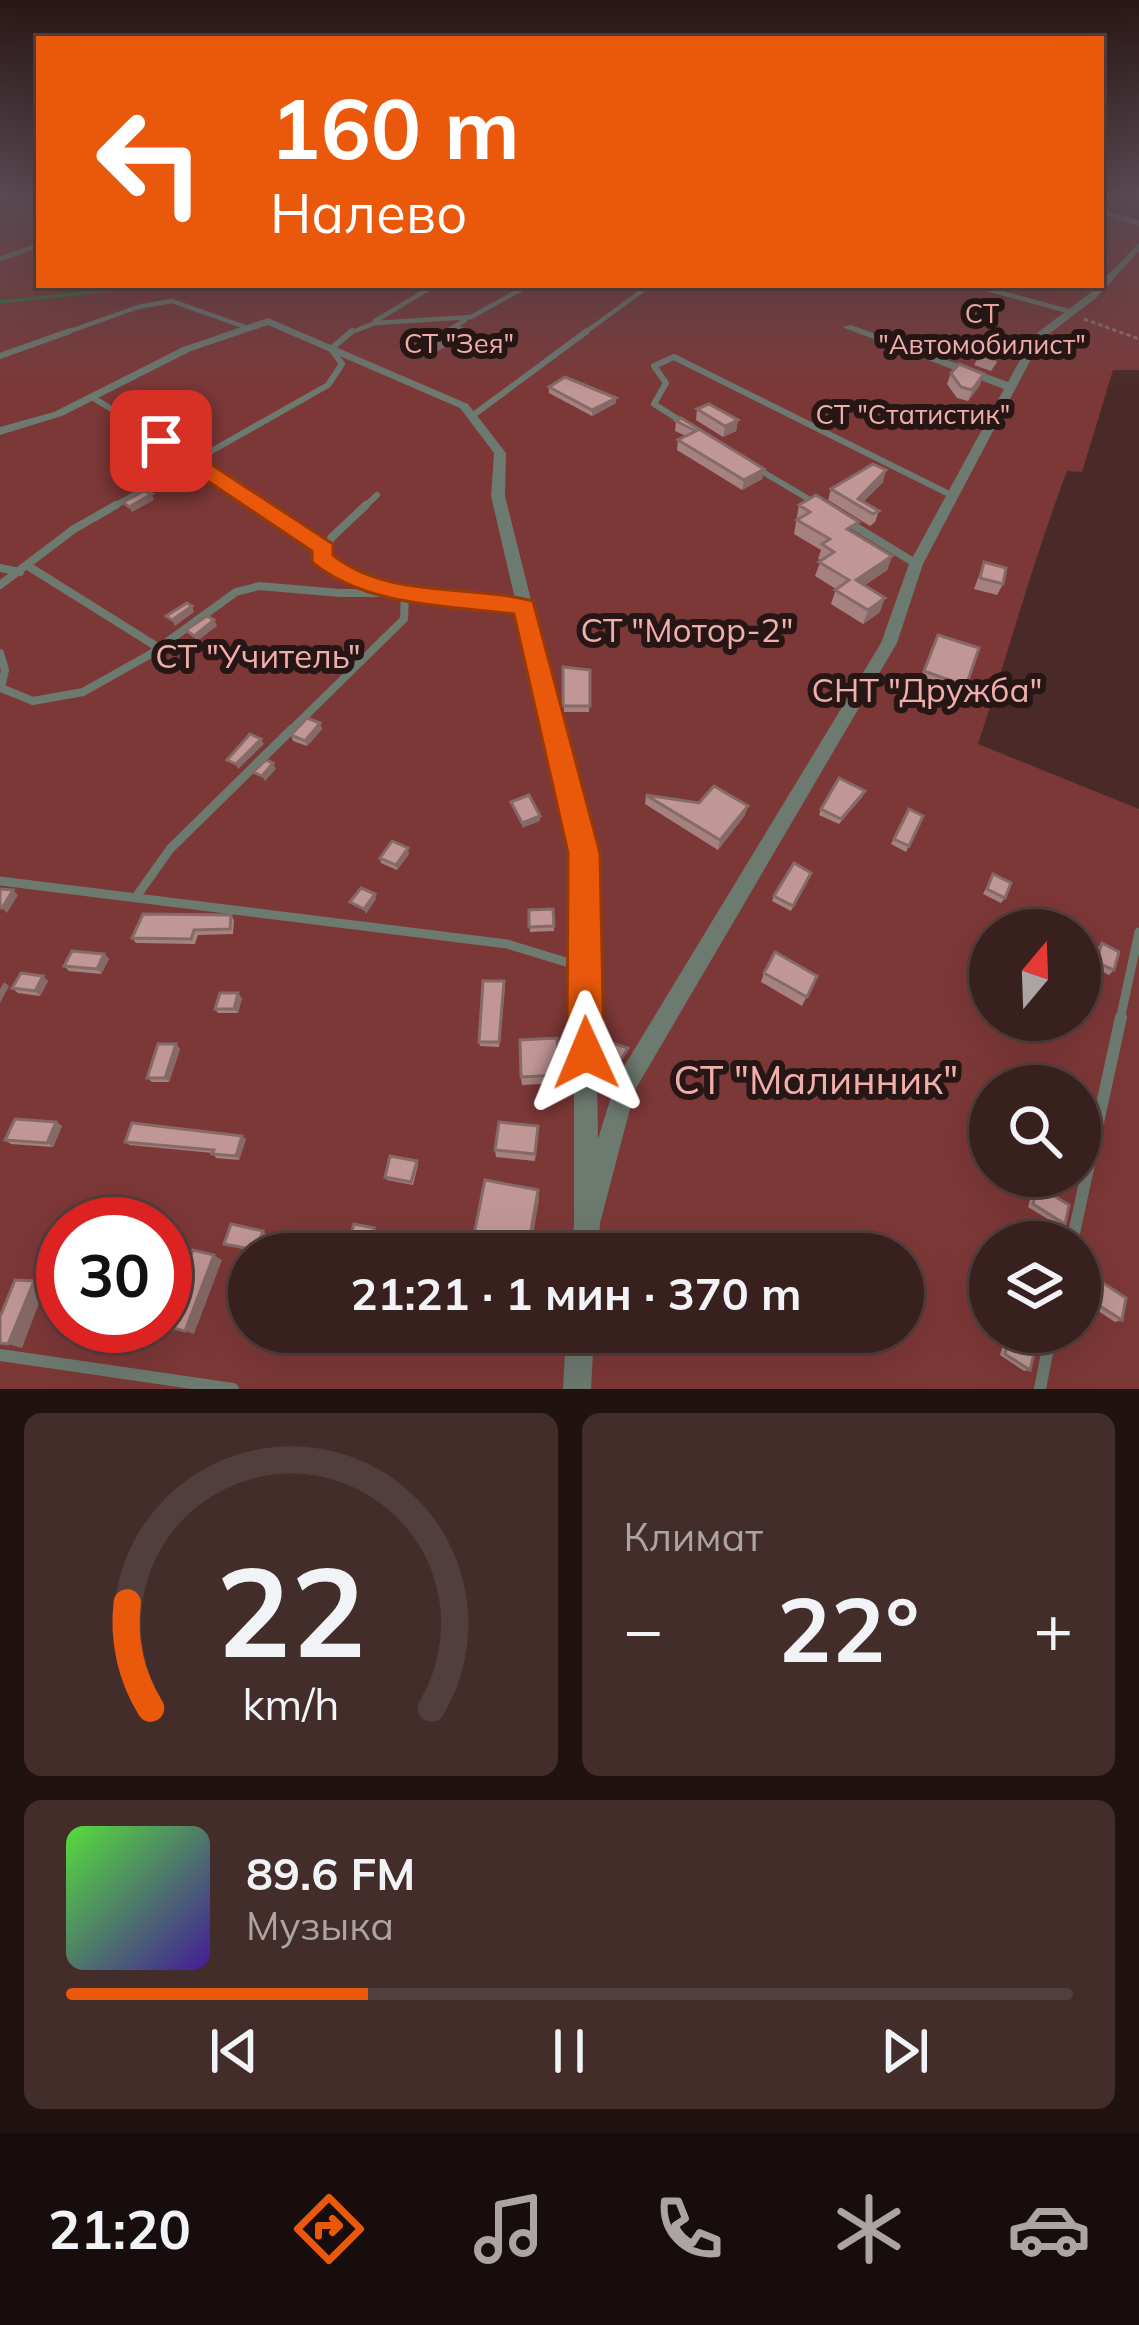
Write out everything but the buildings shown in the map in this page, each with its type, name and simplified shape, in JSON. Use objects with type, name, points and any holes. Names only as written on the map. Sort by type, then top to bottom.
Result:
[{"type":"street","points":[[1104,284],[1124,262]]},
{"type":"street","points":[[587,1223],[625,1086],[878,663],[916,564],[1037,338],[1100,288]]},
{"type":"street","points":[[0,430],[58,414],[187,349],[268,320],[464,406],[500,453],[498,496],[584,853],[586,1233]]},
{"type":"street","points":[[847,327],[1010,387]]},
{"type":"street","points":[[577,1389],[579,1353]]},
{"type":"lane","points":[[0,585],[74,529],[328,385],[342,364],[331,349],[340,337],[429,288]]},
{"type":"lane","points":[[415,352],[523,288]]},
{"type":"lane","points":[[472,416],[646,288]]},
{"type":"lane","points":[[983,288],[1067,312]]},
{"type":"lane","points":[[0,356],[138,307],[172,301],[248,328]]},
{"type":"lane","points":[[373,322],[466,319]]},
{"type":"lane","points":[[694,429],[654,404],[666,383],[653,366],[674,357],[951,495]]},
{"type":"lane","points":[[92,397],[325,549]]},
{"type":"lane","points":[[754,466],[916,564]]},
{"type":"lane","points":[[377,495],[320,557],[338,572],[405,593]]},
{"type":"lane","points":[[0,568],[24,569],[159,648]]},
{"type":"lane","points":[[0,653],[5,670],[1,688],[33,701],[83,692],[159,648],[236,592],[260,586],[405,593],[525,607]]},
{"type":"lane","points":[[136,897],[170,849],[404,619],[405,593]]},
{"type":"lane","points":[[0,881],[507,944],[585,968]]},
{"type":"lane","points":[[1077,1221],[1139,932]]},
{"type":"lane","points":[[1040,1389],[1047,1353]]},
{"type":"lane","points":[[0,1355],[233,1389]]},
{"type":"path","points":[[1067,312],[1139,340]]},
{"type":"green space","points":[[0,262],[36,262],[36,288],[1104,288],[1104,262],[1139,262],[1139,370],[1113,370],[1082,472],[1067,471],[978,744],[1139,809],[1139,1389],[0,1389]]},
{"type":"waterway","points":[[0,302],[130,288]]},
{"type":"route","points":[[161,441],[298,529],[325,549],[320,557],[338,572],[405,593],[428,592],[525,607],[539,682],[584,853],[586,1053]]},
{"type":"park label","name":"СТ \"Автомобилист\"","points":[[982,330]]},
{"type":"park label","name":"СТ \"Зея\"","points":[[459,344]]},
{"type":"park label","name":"СТ \"Статистик\"","points":[[913,415]]},
{"type":"park label","name":"СТ \"Мотор-2\"","points":[[687,630]]},
{"type":"park label","name":"СТ \"Учитель\"","points":[[258,656]]},
{"type":"park label","name":"СНТ \"Дружба\"","points":[[927,690]]},
{"type":"park label","name":"СТ \"Малинник\"","points":[[816,1080]]}]
